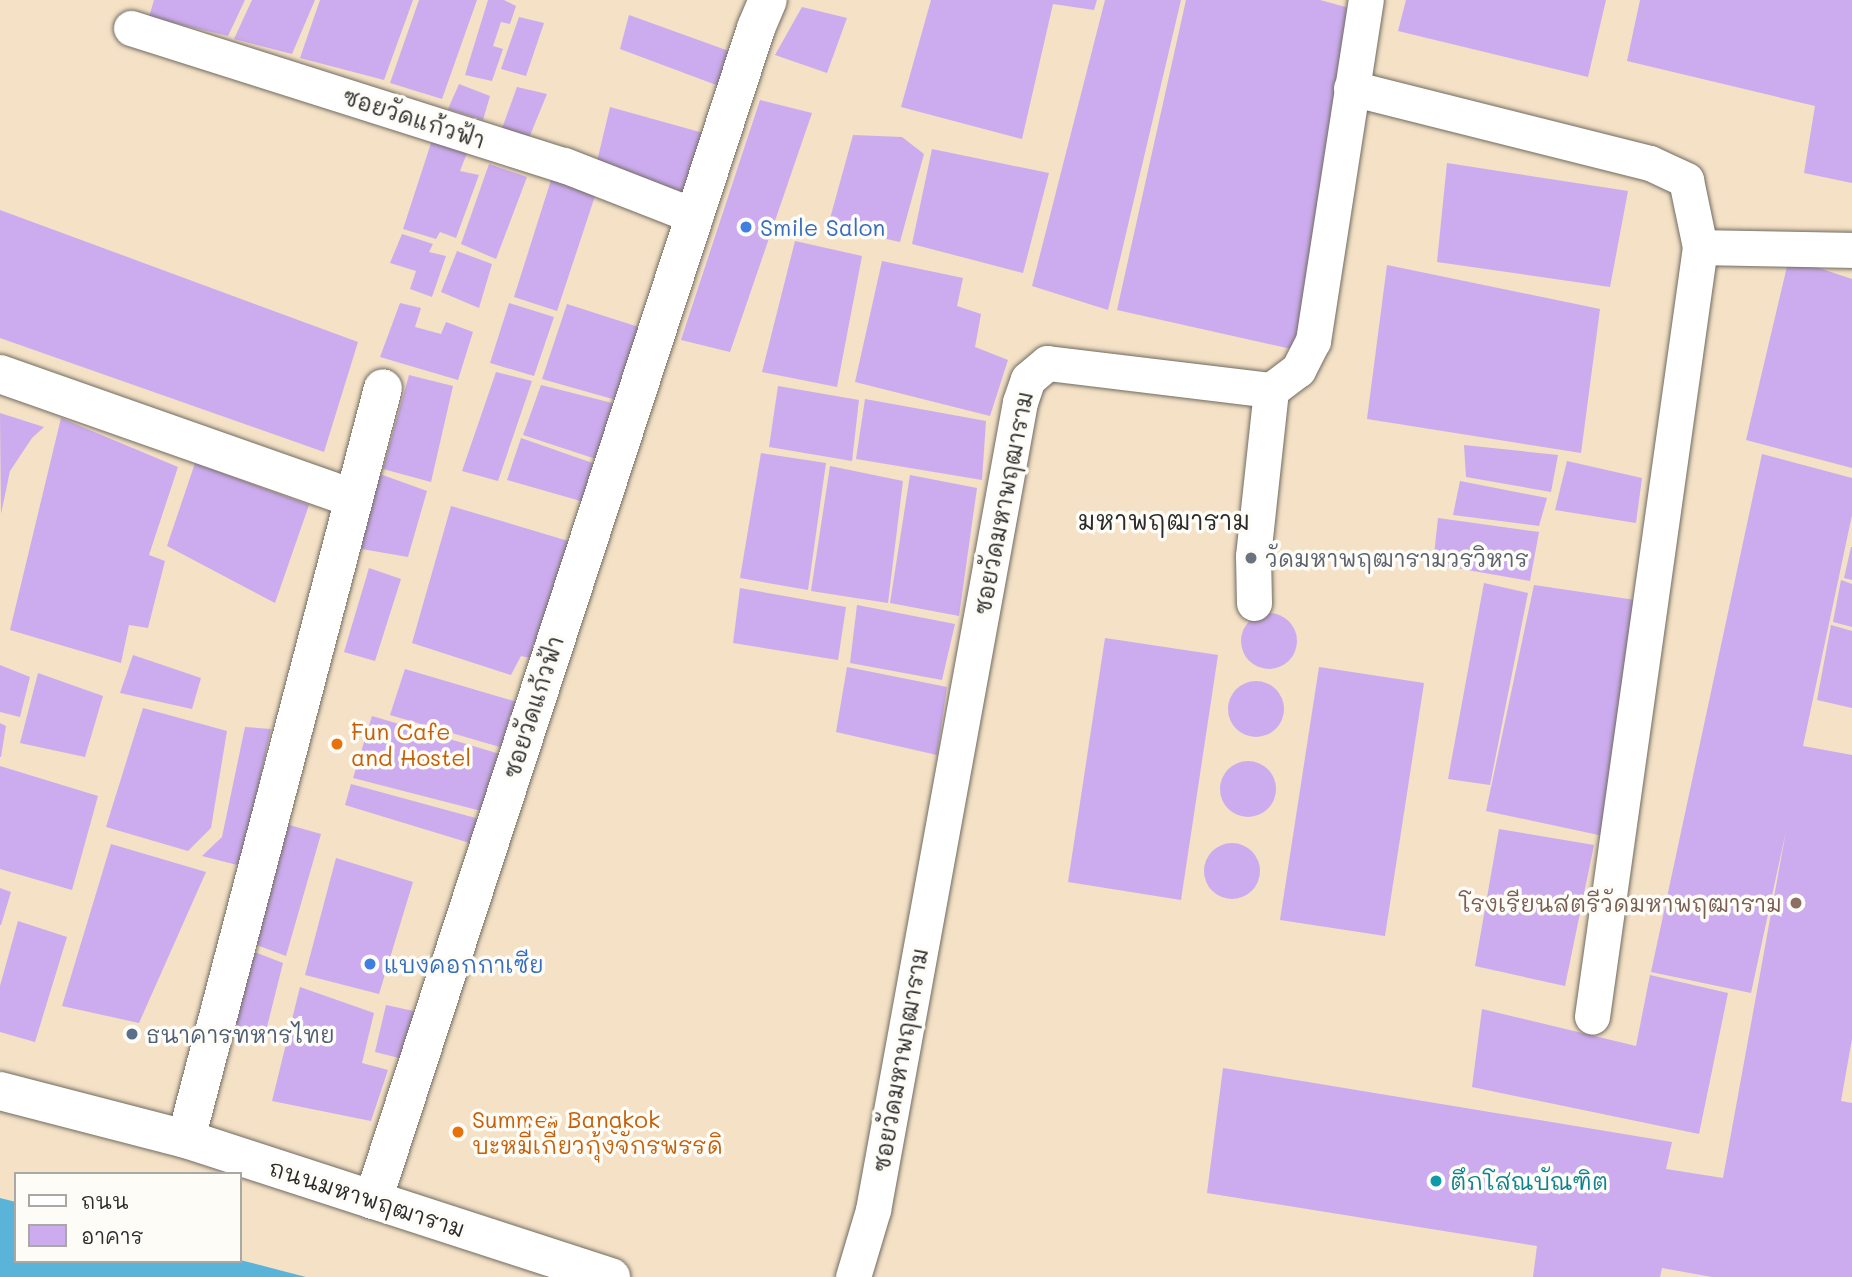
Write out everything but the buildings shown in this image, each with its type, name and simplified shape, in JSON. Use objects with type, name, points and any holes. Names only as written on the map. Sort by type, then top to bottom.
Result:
[{"type":"street","name":"ซอยวัดแก้วฟ้า","points":[[373,1200],[768,0]]},
{"type":"street","points":[[0,374],[354,499]]},
{"type":"street","points":[[186,1139],[383,388]]},
{"type":"street","name":"ถนนมหาพฤฒาราม","points":[[0,1091],[186,1139],[611,1277]]},
{"type":"lane","points":[[1254,603],[1253,556],[1271,390],[1298,370],[1313,341],[1366,0]]},
{"type":"lane","name":"ซอยวัดแก้วฟ้า","points":[[131,28],[564,165],[695,216]]},
{"type":"lane","points":[[1351,88],[1650,163],[1686,180],[1700,247],[1592,1016]]},
{"type":"lane","points":[[1700,247],[1852,250]]},
{"type":"lane","name":"ซอยวัดมหาพฤฒาราม","points":[[853,1277],[873,1210],[1020,402],[1028,379],[1047,363],[1271,390]]},
{"type":"water","points":[[0,1198],[14,1202],[14,1263],[242,1263],[242,1261],[306,1277],[0,1277]]},
{"type":"place","name":"Smile Salon","points":[[746,227]]},
{"type":"place","name":"วัดมหาพฤฒารามวรวิหาร","points":[[1251,558]]},
{"type":"place","name":"Fun Cafe and Hostel","points":[[337,744]]},
{"type":"place","name":"โรงเรียนสตรีวัดมหาพฤฒาราม","points":[[1796,903]]},
{"type":"place","name":"แบงคอกกาเซีย","points":[[370,964]]},
{"type":"place","name":"ธนาคารทหารไทย","points":[[132,1034]]},
{"type":"place","name":"Summer Bangkok บะหมี่เกี๊ยวกุ้งจักรพรรดิ","points":[[458,1132]]},
{"type":"place","name":"ตึกโสณบัณฑิต","points":[[1436,1181]]},
{"type":"district","name":"มหาพฤฒาราม","points":[[1164,521]]}]
